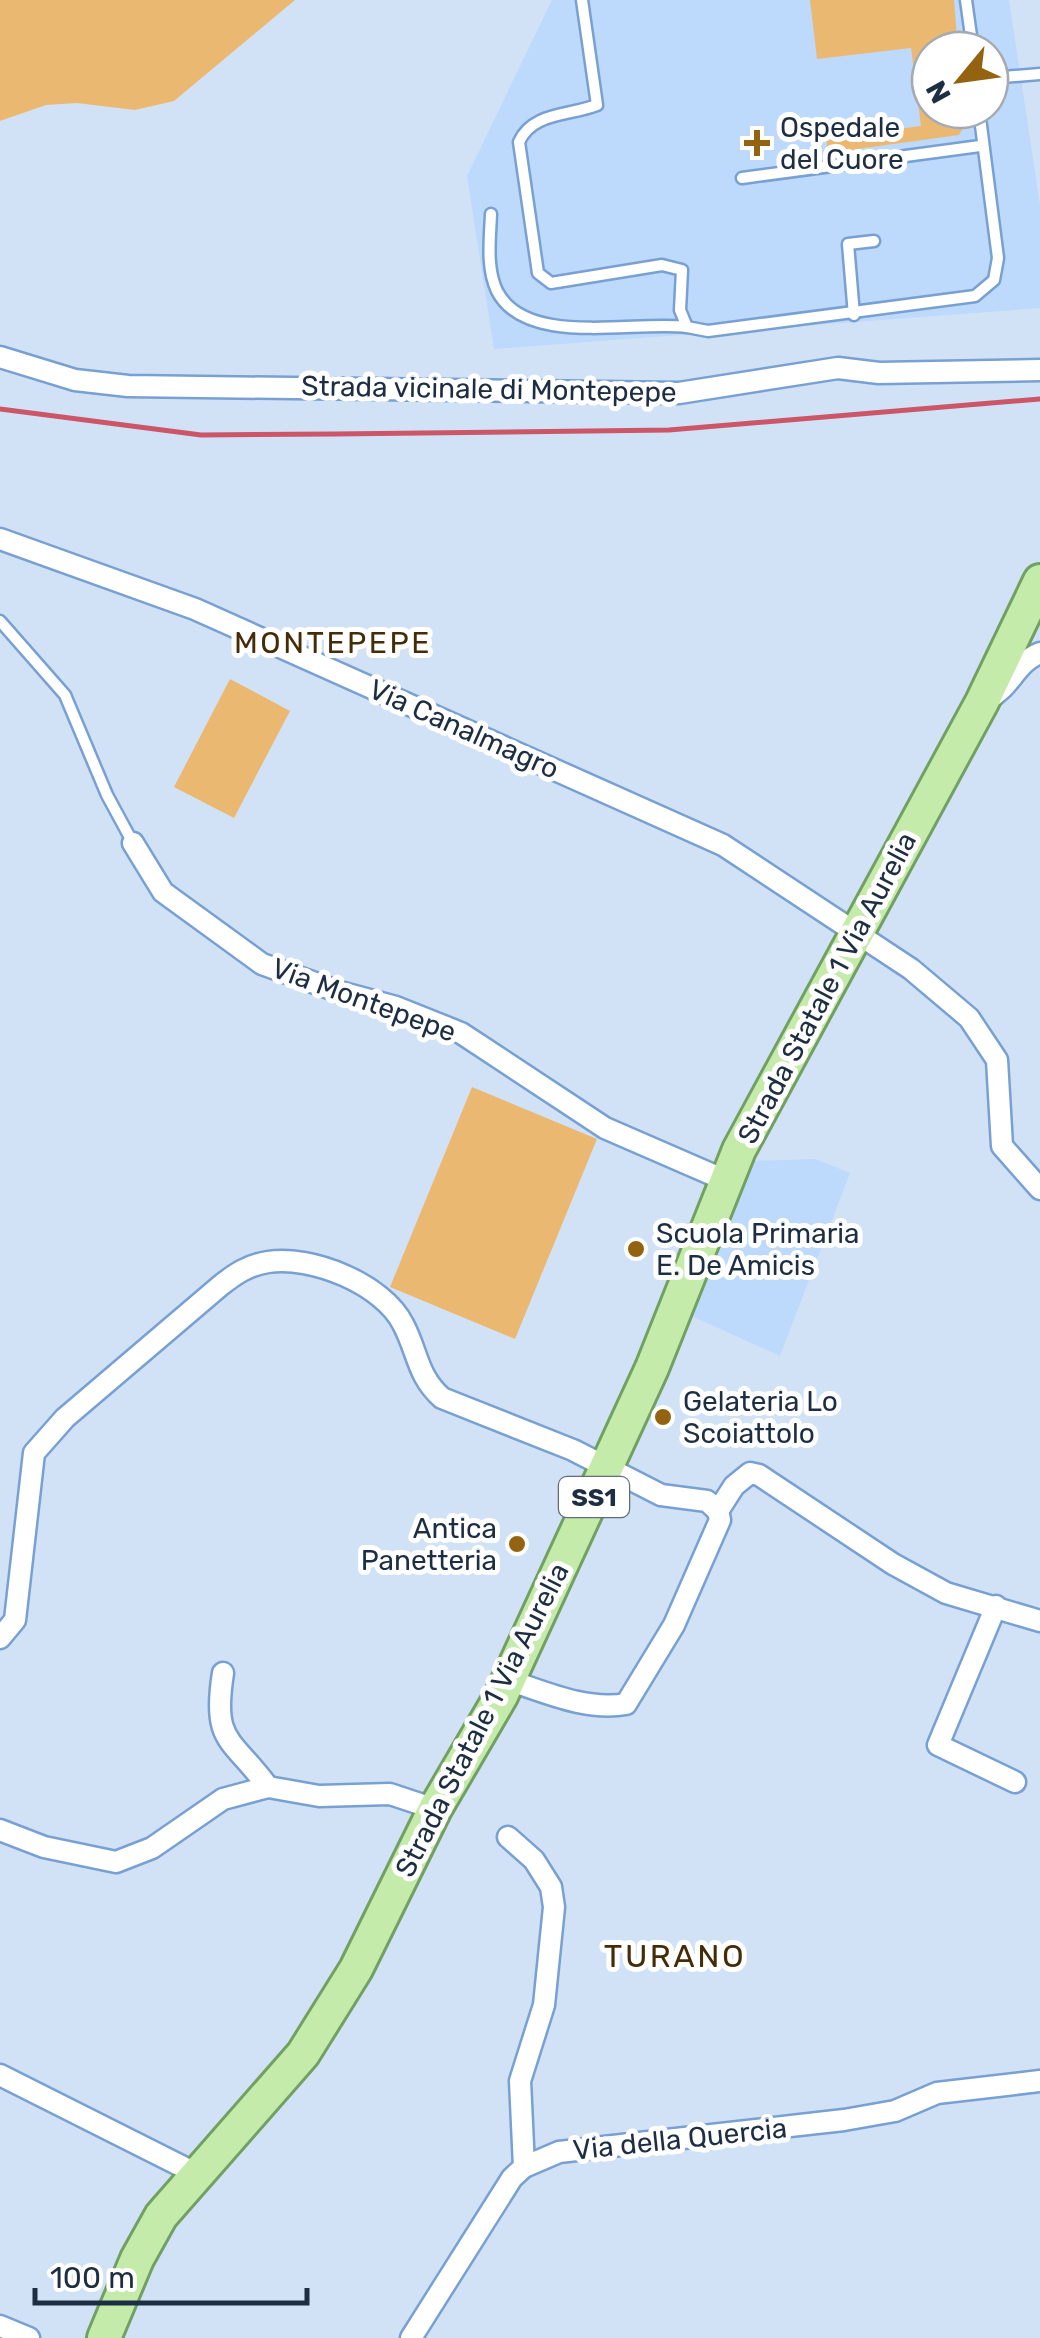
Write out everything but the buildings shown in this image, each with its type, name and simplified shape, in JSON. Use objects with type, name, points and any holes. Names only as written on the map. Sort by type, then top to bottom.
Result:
[{"type":"main road","name":"Strada Statale 1 Via Aurelia","points":[[104,2338],[137,2259],[161,2216],[195,2173],[279,2086],[356,1968],[435,1809],[508,1680],[608,1467],[727,1180],[855,932],[982,702],[1040,581]]},
{"type":"street","name":"Strada vicinale di Montepepe","points":[[0,357],[75,380],[128,386],[679,393],[838,368],[879,373],[1040,370]]},
{"type":"street","name":"Via Canalmagro","points":[[0,539],[194,608],[723,845],[855,932],[970,1018],[997,1060],[1002,1146],[1040,1189]]},
{"type":"street","points":[[982,702],[1005,690],[1024,660],[1040,653]]},
{"type":"street","name":"Via Montepepe","points":[[133,843],[163,892],[262,964],[322,986],[396,1006],[462,1033],[604,1128],[727,1180]]},
{"type":"street","points":[[0,1638],[15,1620],[34,1453],[65,1418],[236,1273],[254,1265],[290,1262],[335,1273],[363,1286],[393,1310],[404,1325],[428,1386],[442,1398],[608,1467],[660,1495],[707,1501],[718,1511],[720,1520],[674,1625],[626,1704],[582,1702],[508,1680]]},
{"type":"street","points":[[718,1511],[734,1486],[750,1473],[759,1475],[894,1564],[946,1593],[1040,1621]]},
{"type":"street","points":[[996,1606],[938,1745],[1015,1782]]},
{"type":"street","points":[[223,1673],[218,1708],[230,1748],[268,1787]]},
{"type":"street","points":[[0,1830],[44,1848],[116,1862],[152,1848],[223,1799],[268,1787],[319,1796],[390,1794],[435,1809]]},
{"type":"street","points":[[411,2338],[524,2167],[520,2081],[544,2005],[554,1906],[550,1887],[534,1860],[508,1836]]},
{"type":"street","points":[[0,2075],[195,2173]]},
{"type":"street","name":"Via della Quercia","points":[[524,2167],[567,2151],[844,2120],[894,2111],[938,2093],[1040,2081]]},
{"type":"street","points":[[0,2326],[29,2338]]},
{"type":"lane","points":[[582,0],[598,106],[538,120],[526,127],[519,142],[538,272],[551,283],[662,264],[682,270],[680,310],[688,327]]},
{"type":"lane","points":[[966,0],[970,30]]},
{"type":"lane","points":[[1010,76],[1040,74]]},
{"type":"lane","points":[[491,214],[489,260],[497,290],[510,307],[532,320],[563,328],[652,322],[708,331],[854,315],[975,296],[994,280],[998,258],[979,130]]},
{"type":"lane","points":[[742,178],[980,146]]},
{"type":"lane","points":[[854,315],[848,244],[874,241]]},
{"type":"lane","points":[[0,622],[65,695],[107,795],[133,843]]},
{"type":"shaded area","points":[[0,0],[295,0],[174,101],[135,110],[77,103],[46,105],[0,121]]},
{"type":"shaded area","name":"Ospedale del Cuore","points":[[552,0],[1009,0],[1040,205],[1040,308],[494,349],[467,176]]},
{"type":"shaded area","points":[[810,0],[954,0],[956,30],[910,30],[910,48],[817,59]]},
{"type":"shaded area","points":[[910,127],[962,130],[959,135],[828,153],[826,138]]},
{"type":"shaded area","points":[[230,679],[290,711],[234,818],[174,787]]},
{"type":"shaded area","points":[[472,1087],[597,1139],[515,1339],[390,1287]]},
{"type":"shaded area","points":[[815,1159],[850,1173],[780,1356],[687,1314],[750,1161]]},
{"type":"waterway","points":[[0,409],[201,435],[335,434],[669,430],[1040,399]]},
{"type":"place","name":"Ospedale del Cuore","points":[[757,143]]},
{"type":"place","name":"Scuola Primaria E. De Amicis","points":[[636,1249]]},
{"type":"place","name":"Gelateria Lo Scoiattolo","points":[[663,1417]]},
{"type":"place","name":"Antica Panetteria","points":[[517,1544]]},
{"type":"district","name":"MONTEPEPE","points":[[333,643]]},
{"type":"district","name":"TURANO","points":[[675,1956]]}]
